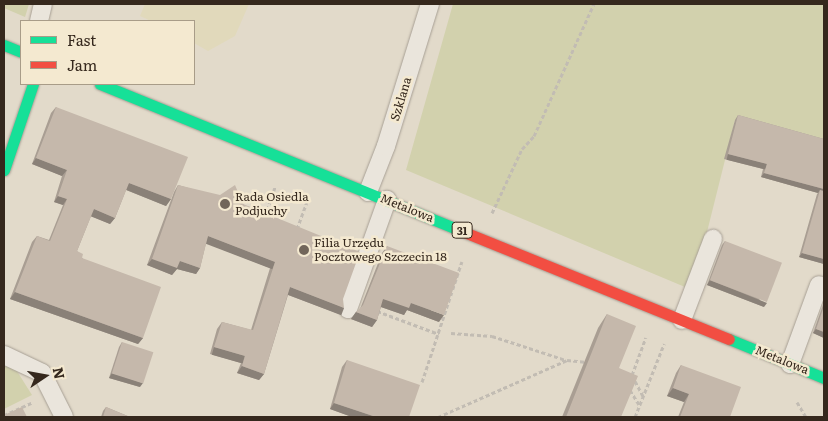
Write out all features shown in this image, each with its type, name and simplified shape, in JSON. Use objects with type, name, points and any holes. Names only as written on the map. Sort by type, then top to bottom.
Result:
[{"type":"main road","points":[[4,45],[20,52]]},
{"type":"main road","points":[[4,170],[33,85]]},
{"type":"main road","name":"Metalowa","points":[[102,85],[824,378]]},
{"type":"lane","points":[[39,20],[43,4]]},
{"type":"lane","name":"Szklana","points":[[368,192],[386,146],[430,4]]},
{"type":"lane","points":[[349,305],[387,200]]},
{"type":"lane","points":[[682,320],[713,239]]},
{"type":"lane","points":[[790,364],[819,285]]},
{"type":"lane","points":[[4,355],[42,372],[51,385],[64,417]]},
{"type":"path","points":[[482,238],[522,149],[534,136],[594,4]]},
{"type":"path","points":[[261,226],[274,190]]},
{"type":"path","points":[[294,235],[310,194]]},
{"type":"path","points":[[422,382],[462,260]]},
{"type":"path","points":[[349,305],[439,334]]},
{"type":"path","points":[[451,333],[492,336],[567,360],[590,363]]},
{"type":"path","points":[[644,396],[632,375],[646,337]]},
{"type":"path","points":[[635,417],[664,344]]},
{"type":"path","points":[[438,417],[567,360]]},
{"type":"path","points":[[625,381],[640,406]]},
{"type":"path","points":[[796,402],[806,417]]},
{"type":"shaded area","points":[[145,4],[249,4],[235,36],[208,51],[195,44],[195,20],[149,20],[140,16]]},
{"type":"green space","points":[[4,4],[29,4],[25,17],[4,8]]},
{"type":"green space","points":[[453,4],[824,4],[824,142],[735,120],[707,232],[685,287],[406,170]]},
{"type":"green space","points":[[4,363],[15,368],[32,395],[4,409]]},
{"type":"building","points":[[56,107],[188,157],[171,199],[129,183],[115,218],[94,209],[77,251],[83,254],[82,258],[161,287],[143,338],[15,292],[37,236],[50,241],[67,199],[58,196],[67,170],[36,158]]},
{"type":"building","points":[[738,115],[824,139],[824,189],[764,173],[767,164],[728,154]]},
{"type":"building","points":[[178,185],[220,195],[235,185],[243,204],[360,252],[343,299],[344,308],[290,287],[264,374],[242,366],[245,356],[214,347],[222,322],[253,330],[275,262],[208,236],[200,268],[180,261],[177,268],[152,259]]},
{"type":"building","points":[[820,190],[824,191],[824,259],[802,253]]},
{"type":"building","points":[[725,241],[782,263],[767,302],[710,280]]},
{"type":"building","points":[[387,246],[459,273],[444,315],[411,303],[409,308],[383,299],[377,320],[356,312],[363,305]]},
{"type":"building","points":[[824,306],[824,332],[816,329]]},
{"type":"building","points":[[607,314],[636,326],[619,368],[638,376],[621,417],[566,417]]},
{"type":"building","points":[[122,342],[153,352],[143,384],[112,373]]},
{"type":"building","points":[[347,360],[420,385],[409,417],[376,417],[334,403]]},
{"type":"building","points":[[681,365],[741,387],[730,417],[680,417],[689,394],[673,388]]},
{"type":"building","points":[[22,407],[27,417],[4,417],[4,415]]},
{"type":"building","points":[[106,407],[130,417],[103,417]]},
{"type":"traffic: fast","points":[[4,45],[20,52]]},
{"type":"traffic: fast","points":[[4,170],[33,85]]},
{"type":"traffic: fast","points":[[102,85],[459,230]]},
{"type":"traffic: fast","points":[[729,339],[824,378]]},
{"type":"traffic: jam","points":[[459,230],[729,339]]},
{"type":"place","name":"Rada Osiedla Podjuchy","points":[[225,204]]},
{"type":"place","name":"Filia Urzędu Pocztowego Szczecin 18","points":[[304,250]]}]
